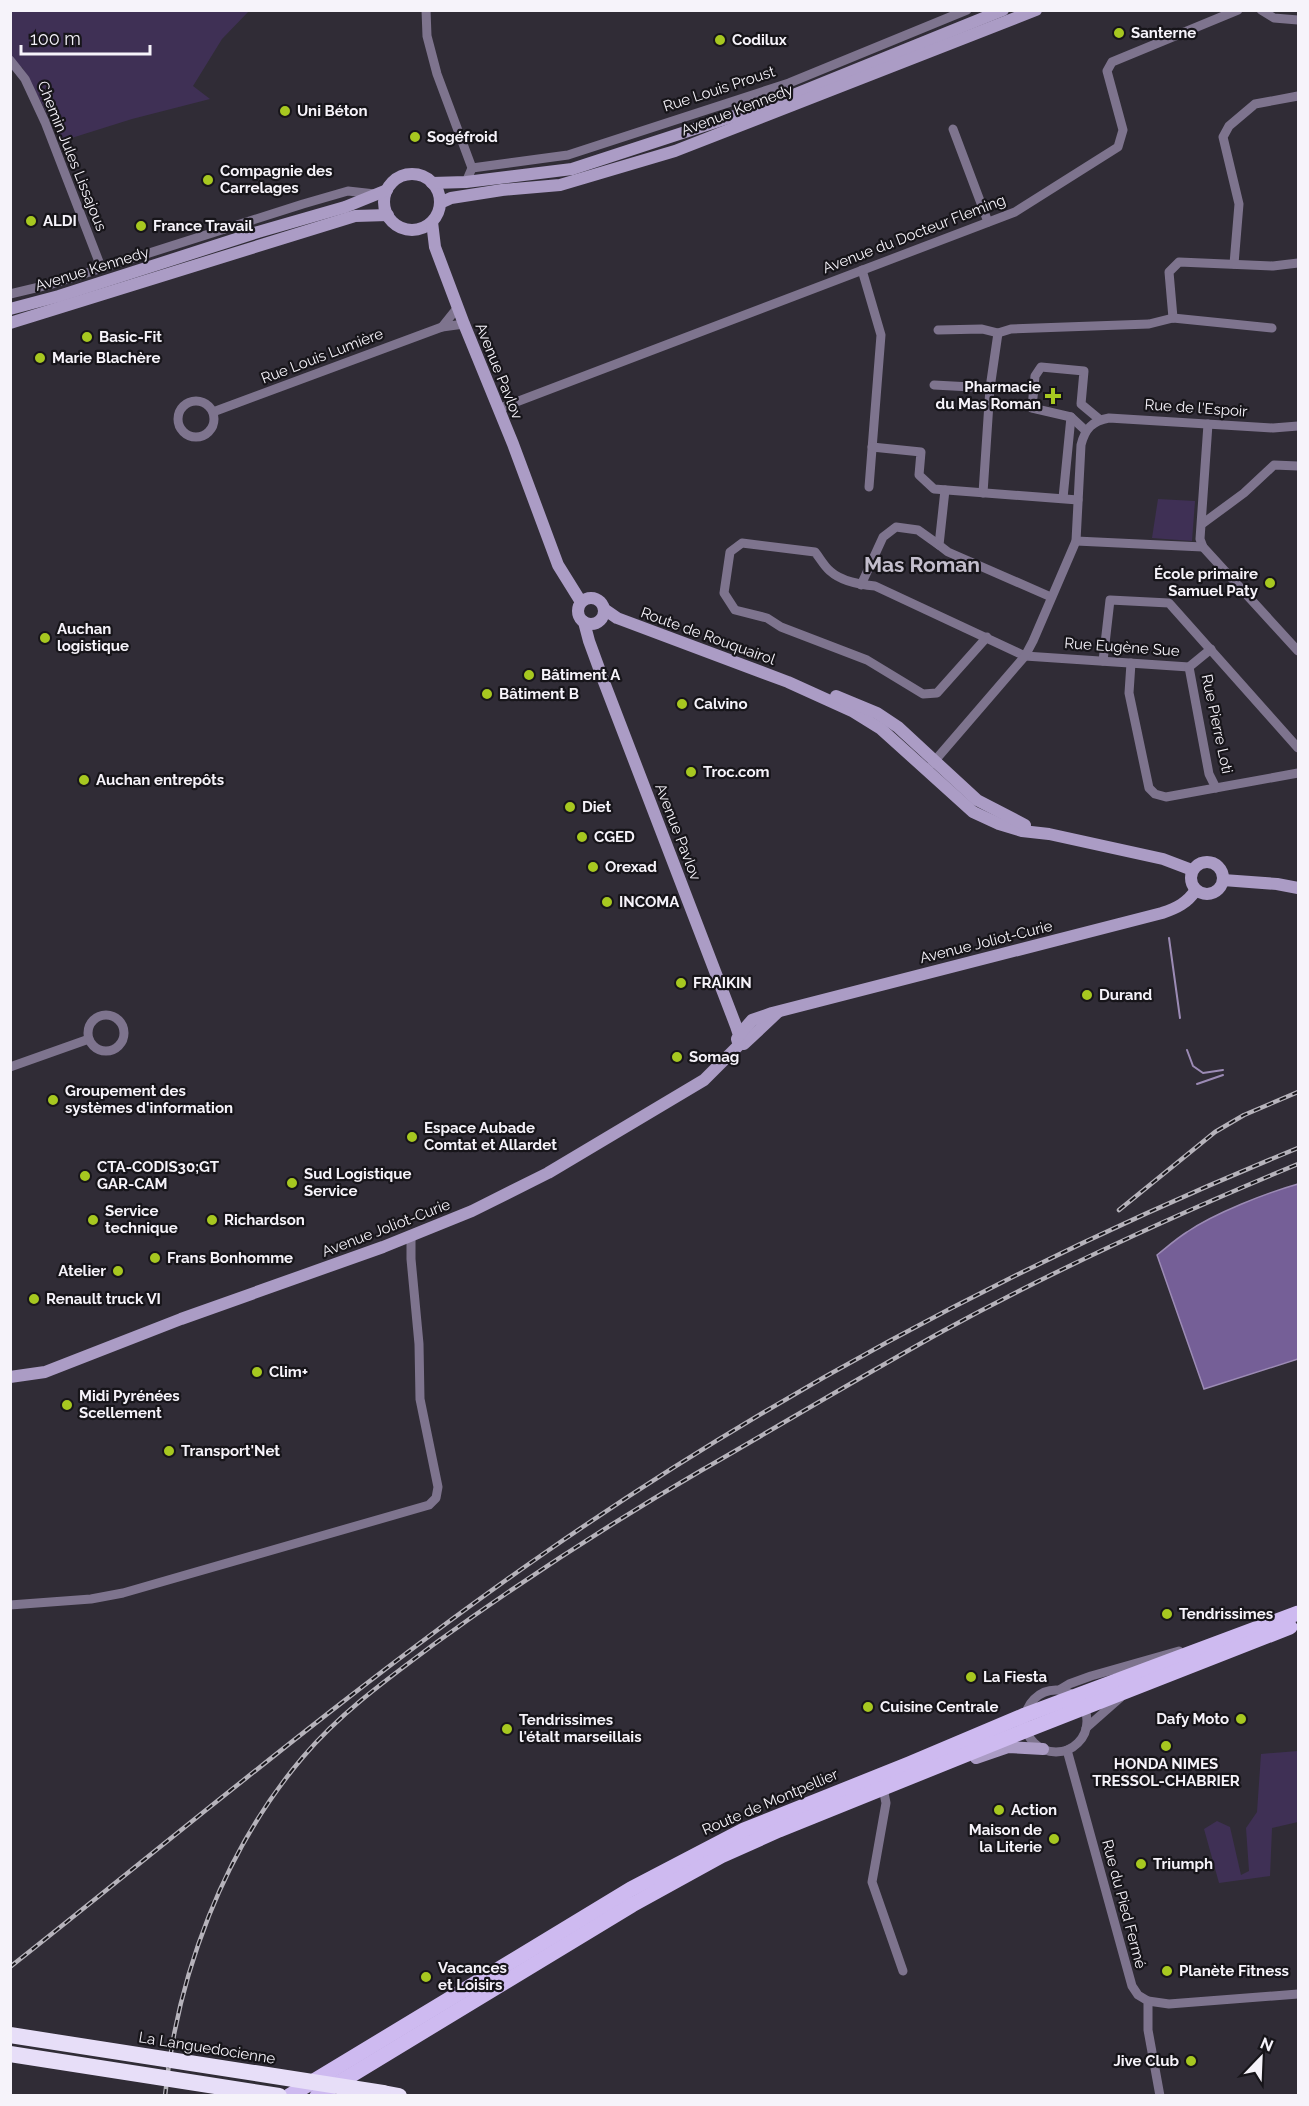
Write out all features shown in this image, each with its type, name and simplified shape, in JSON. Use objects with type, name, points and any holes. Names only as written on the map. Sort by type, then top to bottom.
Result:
[{"type":"highway","name":"La Languedocienne","points":[[10,2035],[391,2094]]},
{"type":"highway","points":[[10,2054],[279,2096]]},
{"type":"main road","name":"Route de Montpellier","points":[[289,2096],[631,1889],[744,1830],[909,1764],[1079,1702],[1236,1635],[1299,1613]]},
{"type":"main road","name":"Route de Montpellier","points":[[1079,1702],[1139,1686],[1299,1623]]},
{"type":"main road","name":"Route de Montpellier","points":[[317,2096],[623,1911],[721,1856],[779,1830],[910,1778],[1026,1722]]},
{"type":"street","points":[[426,10],[427,36],[437,74],[472,168],[466,182]]},
{"type":"street","name":"Rue Louis Proust","points":[[472,168],[568,155],[789,82],[968,10]]},
{"type":"street","name":"Avenue Kennedy","points":[[432,183],[466,182],[572,169],[771,104],[1003,10]]},
{"type":"street","name":"Avenue Kennedy","points":[[440,203],[451,198],[502,190],[560,185],[675,151],[1036,10]]},
{"type":"street","name":"Avenue du Docteur Fleming","points":[[498,410],[1015,212],[1118,147],[1123,130],[1107,71],[1112,62],[1238,10]]},
{"type":"street","points":[[1261,10],[1274,18],[1299,20]]},
{"type":"street","name":"Chemin Jules Lissajous","points":[[10,60],[25,79],[45,122],[101,267]]},
{"type":"street","points":[[1234,264],[1239,204],[1223,137],[1229,126],[1254,104],[1299,96]]},
{"type":"street","points":[[953,129],[988,222]]},
{"type":"street","points":[[408,174],[417,174],[432,183],[440,196],[440,203],[432,222],[415,230],[399,227],[388,215],[385,198],[392,182],[408,174]]},
{"type":"street","name":"Avenue Kennedy","points":[[10,309],[59,296],[258,232],[345,207],[387,190]]},
{"type":"street","points":[[10,294],[52,284],[348,191],[375,194]]},
{"type":"street","name":"Avenue Kennedy","points":[[10,323],[355,216],[388,215]]},
{"type":"street","name":"Avenue Pavlov","points":[[432,222],[435,247],[563,574],[584,600]]},
{"type":"street","name":"Avenue Pavlov","points":[[415,230],[435,247]]},
{"type":"street","points":[[1173,318],[1169,272],[1179,262],[1273,266],[1299,263]]},
{"type":"street","points":[[862,270],[881,335],[869,487]]},
{"type":"street","points":[[442,327],[458,306]]},
{"type":"street","points":[[938,330],[982,329],[998,333],[1011,329],[1149,324],[1173,318],[1272,328]]},
{"type":"street","name":"Rue Louis Lumière","points":[[213,412],[442,327],[464,324]]},
{"type":"street","points":[[983,493],[990,388],[998,333]]},
{"type":"street","points":[[1041,367],[1084,371],[1081,404],[1092,425],[1071,417],[1032,408],[1035,376],[1041,367]]},
{"type":"street","points":[[934,385],[990,388]]},
{"type":"street","points":[[1063,498],[1071,417]]},
{"type":"street","name":"Rue de l'Espoir","points":[[1092,425],[1109,418],[1273,428],[1299,426]]},
{"type":"street","points":[[1208,424],[1200,539],[1203,547],[1299,651]]},
{"type":"street","points":[[930,766],[1025,656],[1076,541],[1081,445],[1092,425]]},
{"type":"street","points":[[872,447],[921,452],[919,474],[934,489],[1078,500]]},
{"type":"street","points":[[1202,524],[1244,493],[1274,465],[1299,466]]},
{"type":"street","points":[[939,545],[945,490]]},
{"type":"street","points":[[861,585],[883,537],[896,527],[918,530],[948,552],[1051,597]]},
{"type":"street","points":[[1076,541],[1203,547]]},
{"type":"street","points":[[987,637],[937,693],[923,694],[867,660],[781,627],[767,618],[735,610],[724,593],[730,552],[742,543],[815,552],[829,571],[861,585],[875,586],[987,637],[1025,656]]},
{"type":"street","name":"Avenue Pavlov","points":[[595,619],[578,614],[584,600],[592,597],[600,601],[589,641],[743,1037]]},
{"type":"street","points":[[1103,661],[1110,600],[1169,603],[1299,748]]},
{"type":"street","name":"Route de Rouquairol","points":[[595,619],[617,618],[788,682],[831,694],[877,713],[898,727],[930,766],[977,800],[1014,821],[1049,834],[1164,859],[1192,870]]},
{"type":"street","name":"Rue Eugène Sue","points":[[1025,656],[1189,667],[1211,649]]},
{"type":"street","points":[[1131,663],[1129,693],[1149,788],[1155,794],[1166,798],[1299,773]]},
{"type":"street","name":"Rue Pierre Loti","points":[[1189,667],[1209,774],[1216,788]]},
{"type":"street","points":[[1202,862],[1208,862],[1219,868],[1223,880],[1212,893],[1207,894],[1196,890],[1191,881],[1192,870],[1202,862]]},
{"type":"street","points":[[1223,880],[1299,888]]},
{"type":"street","name":"Avenue Joliot-Curie","points":[[10,1377],[45,1372],[181,1319],[411,1236],[516,1189],[704,1080],[720,1066],[743,1037],[752,1020],[1162,913],[1178,907],[1191,898],[1196,890]]},
{"type":"street","points":[[110,1015],[116,1017],[123,1027],[123,1039],[115,1048],[103,1050],[97,1048],[89,1039],[89,1026],[97,1017],[110,1015]]},
{"type":"street","points":[[10,1067],[89,1039]]},
{"type":"street","points":[[10,1605],[91,1599],[123,1593],[429,1505],[436,1498],[438,1487],[420,1399],[419,1344],[411,1236]]},
{"type":"street","points":[[1043,1749],[1033,1742],[1026,1722],[1031,1702],[1038,1695],[1059,1690],[1091,1676],[1236,1635]]},
{"type":"street","points":[[1086,1728],[1111,1705],[1139,1686]]},
{"type":"street","points":[[910,1778],[925,1778],[1008,1747],[1055,1752],[1068,1750],[1078,1743],[1085,1733],[1087,1721],[1079,1702],[1059,1690]]},
{"type":"street","name":"Rue du Pied Fermé","points":[[1068,1750],[1132,1986],[1138,1995],[1148,2001]]},
{"type":"street","points":[[883,1788],[886,1803],[872,1882],[903,1971]]},
{"type":"street","points":[[1160,2096],[1148,2030],[1148,2001],[1169,2004],[1299,1994]]},
{"type":"shaded area","points":[[11,11],[249,11],[222,39],[193,86],[210,99],[132,119],[62,141],[22,67],[11,71]]},
{"type":"shaded area","points":[[1158,499],[1195,501],[1192,541],[1152,538]]},
{"type":"shaded area","points":[[1298,1184],[1298,1359],[1204,1389],[1157,1255],[1198,1225],[1256,1198]]},
{"type":"shaded area","points":[[1298,1751],[1298,1822],[1272,1828],[1270,1876],[1219,1883],[1204,1829],[1217,1821],[1230,1827],[1241,1875],[1249,1871],[1246,1828],[1257,1812],[1261,1754]]},
{"type":"waterway","points":[[1169,938],[1180,1018]]},
{"type":"waterway","points":[[1187,1050],[1193,1066],[1203,1073],[1223,1070]]},
{"type":"waterway","points":[[1197,1084],[1223,1075]]},
{"type":"railway","points":[[1119,1210],[1215,1132],[1244,1115],[1298,1092]]},
{"type":"railway","points":[[10,1967],[409,1651],[546,1552],[635,1492],[726,1435],[911,1329],[1102,1234],[1298,1148]]},
{"type":"railway","points":[[165,2096],[171,2051],[193,1960],[228,1873],[275,1793],[303,1757],[333,1725],[367,1696],[502,1596],[601,1531],[882,1365],[986,1308],[1074,1264],[1163,1222],[1298,1164]]},
{"type":"place","name":"Santerne","points":[[1119,33]]},
{"type":"place","name":"Codilux","points":[[720,40]]},
{"type":"place","name":"Uni Béton","points":[[285,111]]},
{"type":"place","name":"Sogéfroid","points":[[415,137]]},
{"type":"place","name":"Compagnie des Carrelages","points":[[208,180]]},
{"type":"place","name":"ALDI","points":[[31,221]]},
{"type":"place","name":"France Travail","points":[[141,226]]},
{"type":"place","name":"Basic-Fit","points":[[87,337]]},
{"type":"place","name":"Marie Blachère","points":[[40,358]]},
{"type":"place","name":"Pharmacie du Mas Roman","points":[[1053,396]]},
{"type":"place","name":"École primaire Samuel Paty","points":[[1270,583]]},
{"type":"place","name":"Auchan logistique","points":[[45,638]]},
{"type":"place","name":"Bâtiment A","points":[[529,675]]},
{"type":"place","name":"Bâtiment B","points":[[487,694]]},
{"type":"place","name":"Calvino","points":[[682,704]]},
{"type":"place","name":"Troc.com","points":[[691,772]]},
{"type":"place","name":"Auchan entrepôts","points":[[84,780]]},
{"type":"place","name":"Diet","points":[[570,807]]},
{"type":"place","name":"CGED","points":[[582,837]]},
{"type":"place","name":"Orexad","points":[[593,867]]},
{"type":"place","name":"INCOMA","points":[[607,902]]},
{"type":"place","name":"FRAIKIN","points":[[681,983]]},
{"type":"place","name":"Durand","points":[[1087,995]]},
{"type":"place","name":"Somag","points":[[677,1057]]},
{"type":"place","name":"Groupement des systèmes d'information","points":[[53,1100]]},
{"type":"place","name":"Espace Aubade Comtat et Allardet","points":[[412,1137]]},
{"type":"place","name":"CTA-CODIS30;GT GAR-CAM","points":[[85,1176]]},
{"type":"place","name":"Sud Logistique Service","points":[[292,1183]]},
{"type":"place","name":"Service technique","points":[[93,1220]]},
{"type":"place","name":"Richardson","points":[[212,1220]]},
{"type":"place","name":"Frans Bonhomme","points":[[155,1258]]},
{"type":"place","name":"Atelier","points":[[118,1271]]},
{"type":"place","name":"Renault truck VI","points":[[34,1299]]},
{"type":"place","name":"Clim+","points":[[257,1372]]},
{"type":"place","name":"Midi Pyrénées Scellement","points":[[67,1405]]},
{"type":"place","name":"Transport'Net","points":[[169,1451]]},
{"type":"place","name":"Tendrissimes","points":[[1167,1614]]},
{"type":"place","name":"La Fiesta","points":[[971,1677]]},
{"type":"place","name":"Cuisine Centrale","points":[[868,1707]]},
{"type":"place","name":"Dafy Moto","points":[[1241,1719]]},
{"type":"place","name":"Tendrissimes l'étalt marseillais","points":[[507,1729]]},
{"type":"place","name":"HONDA NIMES TRESSOL-CHABRIER","points":[[1166,1746]]},
{"type":"place","name":"Action","points":[[999,1810]]},
{"type":"place","name":"Maison de la Literie","points":[[1054,1839]]},
{"type":"place","name":"Triumph","points":[[1141,1864]]},
{"type":"place","name":"Planète Fitness","points":[[1167,1971]]},
{"type":"place","name":"Vacances et Loisirs","points":[[426,1977]]},
{"type":"place","name":"Jive Club","points":[[1191,2061]]},
{"type":"district","name":"Mas Roman","points":[[922,565]]}]
